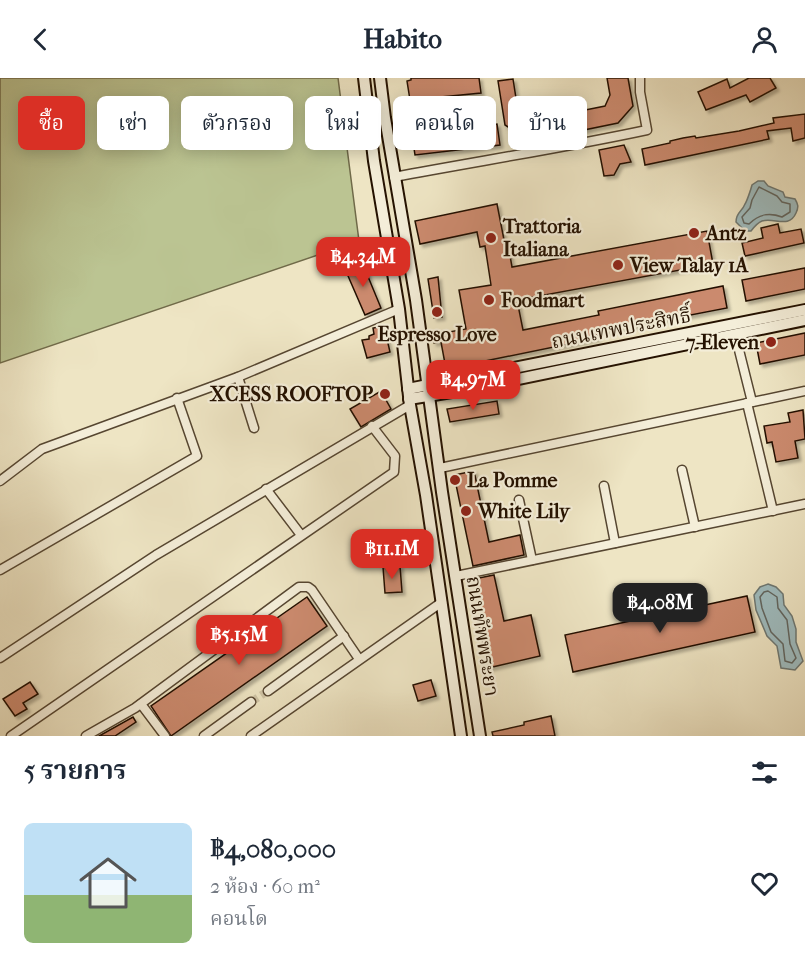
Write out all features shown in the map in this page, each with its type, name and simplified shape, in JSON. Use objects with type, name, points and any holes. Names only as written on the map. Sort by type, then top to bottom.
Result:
[{"type":"main road","name":"ถนนทัพพระยา","points":[[364,78],[374,161],[399,309],[409,398],[426,495],[461,736]]},
{"type":"main road","name":"ถนนทัพพระยา","points":[[380,78],[480,736]]},
{"type":"main road","name":"ถนนเทพประสิทธิ์","points":[[409,398],[428,385],[805,310]]},
{"type":"main road","name":"ถนนเทพประสิทธิ์","points":[[409,398],[430,397],[805,320]]},
{"type":"street","points":[[394,177],[647,130],[640,92],[640,78]]},
{"type":"street","points":[[0,481],[42,449],[238,377],[399,309]]},
{"type":"street","points":[[735,334],[773,511]]},
{"type":"street","points":[[238,377],[254,428]]},
{"type":"street","points":[[440,468],[805,391]]},
{"type":"street","points":[[0,570],[197,456],[177,398]]},
{"type":"street","points":[[0,658],[156,555],[372,426],[409,398]]},
{"type":"street","points":[[11,736],[394,472],[395,456],[372,426]]},
{"type":"street","points":[[682,470],[695,527]]},
{"type":"street","points":[[604,486],[615,543]]},
{"type":"street","points":[[266,489],[301,536]]},
{"type":"street","points":[[519,500],[532,560]]},
{"type":"street","points":[[456,576],[805,504]]},
{"type":"street","points":[[86,736],[141,704],[299,587],[308,587],[312,590],[359,659]]},
{"type":"street","points":[[251,736],[442,602]]},
{"type":"street","points":[[268,691],[344,636]]},
{"type":"street","points":[[204,736],[251,702]]},
{"type":"street","points":[[141,704],[165,736]]},
{"type":"green space","points":[[0,78],[338,78],[340,96],[305,96],[305,150],[347,150],[359,241],[0,363]]},
{"type":"water","points":[[758,181],[764,181],[768,186],[783,192],[785,197],[795,199],[798,209],[793,218],[785,222],[762,221],[751,231],[745,231],[736,219],[746,202],[752,185]]},
{"type":"water","points":[[768,584],[776,587],[783,594],[784,605],[792,616],[796,629],[796,642],[803,661],[795,670],[781,668],[777,646],[767,636],[756,610],[754,595],[760,587]]},
{"type":"building","points":[[411,78],[479,78],[481,93],[409,96],[407,81]]},
{"type":"building","points":[[607,78],[628,78],[633,106],[618,123],[587,129],[587,110],[605,106],[610,95]]},
{"type":"building","points":[[749,78],[770,78],[776,88],[750,102],[746,95],[706,110],[698,92],[727,79],[730,88]]},
{"type":"building","points":[[513,79],[516,96],[508,96],[508,127],[505,125],[498,81]]},
{"type":"building","points":[[805,114],[805,138],[793,141],[791,128],[767,131],[769,139],[645,165],[642,149],[683,138],[739,131],[774,123],[773,118]]},
{"type":"building","points":[[496,124],[500,145],[496,145]]},
{"type":"building","points":[[624,145],[631,162],[620,164],[614,175],[604,176],[599,150]]},
{"type":"building","points":[[414,150],[458,150],[415,155]]},
{"type":"building","points":[[497,204],[512,267],[707,231],[713,264],[517,300],[523,330],[599,315],[598,311],[723,286],[727,308],[597,333],[598,338],[446,369],[441,342],[434,343],[432,335],[466,329],[459,290],[491,285],[485,246],[480,247],[477,232],[420,244],[415,221]]},
{"type":"building","points":[[778,224],[780,233],[801,229],[804,243],[745,256],[742,243],[763,238],[761,228]]},
{"type":"building","points":[[362,262],[381,308],[365,315],[345,269]]},
{"type":"building","points":[[805,268],[805,289],[746,301],[742,280]]},
{"type":"building","points":[[438,277],[442,317],[434,318],[428,279]]},
{"type":"building","points":[[384,326],[390,352],[367,358],[362,340],[369,339],[369,336],[374,334],[373,328]]},
{"type":"building","points":[[805,333],[805,355],[760,364],[756,343]]},
{"type":"building","points":[[381,391],[391,409],[361,427],[350,409]]},
{"type":"building","points":[[497,401],[499,414],[450,422],[447,409]]},
{"type":"building","points":[[803,410],[805,439],[795,441],[798,458],[776,462],[772,442],[767,443],[764,426],[790,422],[788,413]]},
{"type":"building","points":[[474,471],[489,542],[520,535],[524,555],[473,566],[454,475]]},
{"type":"building","points":[[400,566],[402,592],[385,593],[383,567]]},
{"type":"building","points":[[494,575],[504,621],[531,615],[540,656],[488,668],[477,616],[482,615],[474,579]]},
{"type":"building","points":[[747,596],[755,632],[573,672],[565,635]]},
{"type":"building","points":[[307,597],[327,626],[171,736],[151,706]]},
{"type":"building","points":[[431,680],[436,696],[418,701],[413,685]]},
{"type":"building","points":[[30,682],[38,694],[23,703],[27,709],[15,716],[3,699]]},
{"type":"building","points":[[551,716],[555,736],[493,736],[492,732]]},
{"type":"building","points":[[133,717],[136,722],[115,736],[99,736]]},
{"type":"tunnel","points":[[251,702],[268,691]]},
{"type":"place","name":"Antz","points":[[694,233]]},
{"type":"place","name":"Trattoria Italiana","points":[[491,238]]},
{"type":"place","name":"View Talay 1A","points":[[618,265]]},
{"type":"place","name":"Foodmart","points":[[489,300]]},
{"type":"place","name":"Espresso Love","points":[[437,312]]},
{"type":"place","name":"7-Eleven","points":[[771,342]]},
{"type":"place","name":"XCESS ROOFTOP","points":[[385,394]]},
{"type":"place","name":"La Pomme","points":[[455,480]]},
{"type":"place","name":"White Lily","points":[[466,511]]}]
